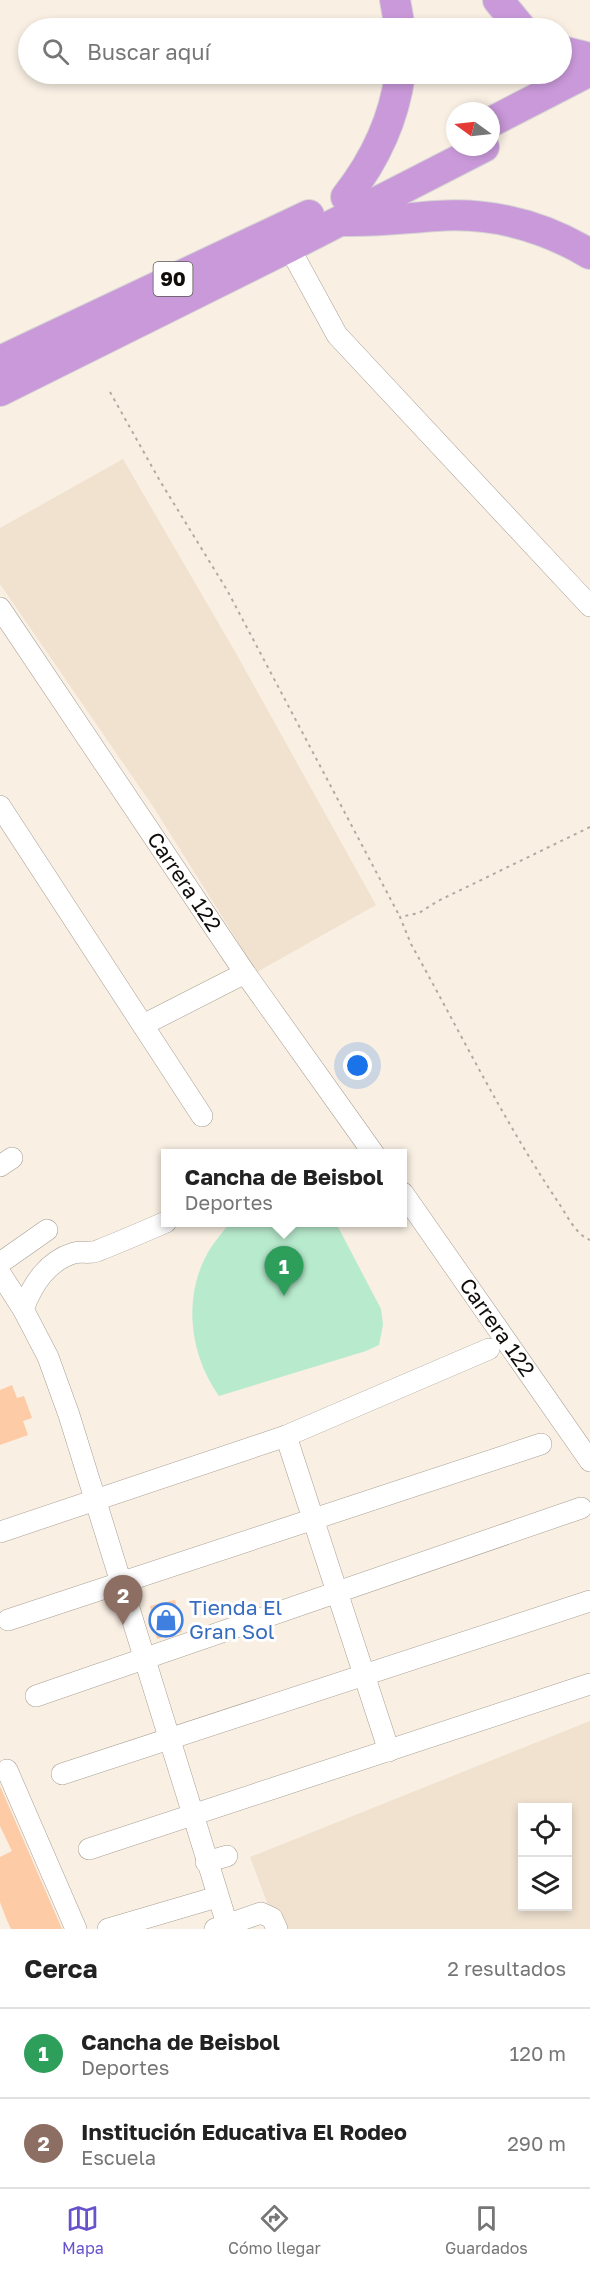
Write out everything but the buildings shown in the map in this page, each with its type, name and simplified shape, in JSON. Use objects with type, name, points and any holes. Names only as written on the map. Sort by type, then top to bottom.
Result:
[{"type":"highway","points":[[395,0],[398,18]]},
{"type":"highway","points":[[498,0],[513,18]]},
{"type":"highway","points":[[572,54],[590,58]]},
{"type":"highway","points":[[572,80],[590,71]]},
{"type":"highway","points":[[399,84],[397,99],[388,126],[343,209],[385,221],[438,216],[509,220],[544,231],[590,254]]},
{"type":"highway","points":[[500,117],[565,84]]},
{"type":"highway","points":[[500,139],[590,93]]},
{"type":"highway","name":"90","points":[[0,391],[289,247],[343,209],[446,146]]},
{"type":"highway","name":"90","points":[[0,362],[464,156]]},
{"type":"street","points":[[289,247],[338,335],[590,606]]},
{"type":"street","name":"Carrera 122","points":[[0,608],[245,973],[370,1149]]},
{"type":"street","points":[[0,806],[202,1116]]},
{"type":"street","points":[[143,1025],[245,973]]},
{"type":"street","name":"Carrera 122","points":[[407,1200],[590,1461]]},
{"type":"street","points":[[23,1309],[31,1288],[43,1272],[56,1262],[75,1253],[94,1252],[161,1224]]},
{"type":"street","points":[[0,1263],[47,1230]]},
{"type":"street","points":[[0,1273],[23,1309],[48,1358],[69,1415],[217,1897],[221,1927],[261,1913],[272,1918],[277,1929]]},
{"type":"street","points":[[0,1532],[286,1436],[489,1349]]},
{"type":"street","points":[[286,1436],[389,1751]]},
{"type":"street","points":[[8,1620],[541,1444]]},
{"type":"street","points":[[36,1696],[581,1508]]},
{"type":"street","points":[[62,1774],[590,1601]]},
{"type":"street","points":[[89,1849],[590,1683]]},
{"type":"street","points":[[7,1770],[76,1929]]},
{"type":"street","points":[[206,1862],[227,1856]]},
{"type":"street","points":[[108,1929],[217,1897]]},
{"type":"path","points":[[110,392],[160,481],[227,590],[400,917],[411,944],[533,1164],[574,1226],[590,1240]]},
{"type":"path","points":[[400,917],[419,913],[438,901],[590,827]]},
{"type":"shaded area","points":[[123,459],[237,655],[376,905],[257,972],[154,808],[0,584],[0,528]]},
{"type":"shaded area","points":[[590,1721],[590,1929],[277,1929],[250,1857]]},
{"type":"green space","points":[[227,1227],[338,1227],[381,1309],[383,1325],[379,1345],[219,1396],[201,1362],[193,1324],[193,1305],[195,1285],[201,1267]]},
{"type":"place","name":"Cancha de Beisbol","points":[[284,1296]]},
{"type":"place","name":"Tienda El Gran Sol","points":[[166,1620]]},
{"type":"place","name":"Institución Educativa El Rodeo","points":[[123,1625]]}]
